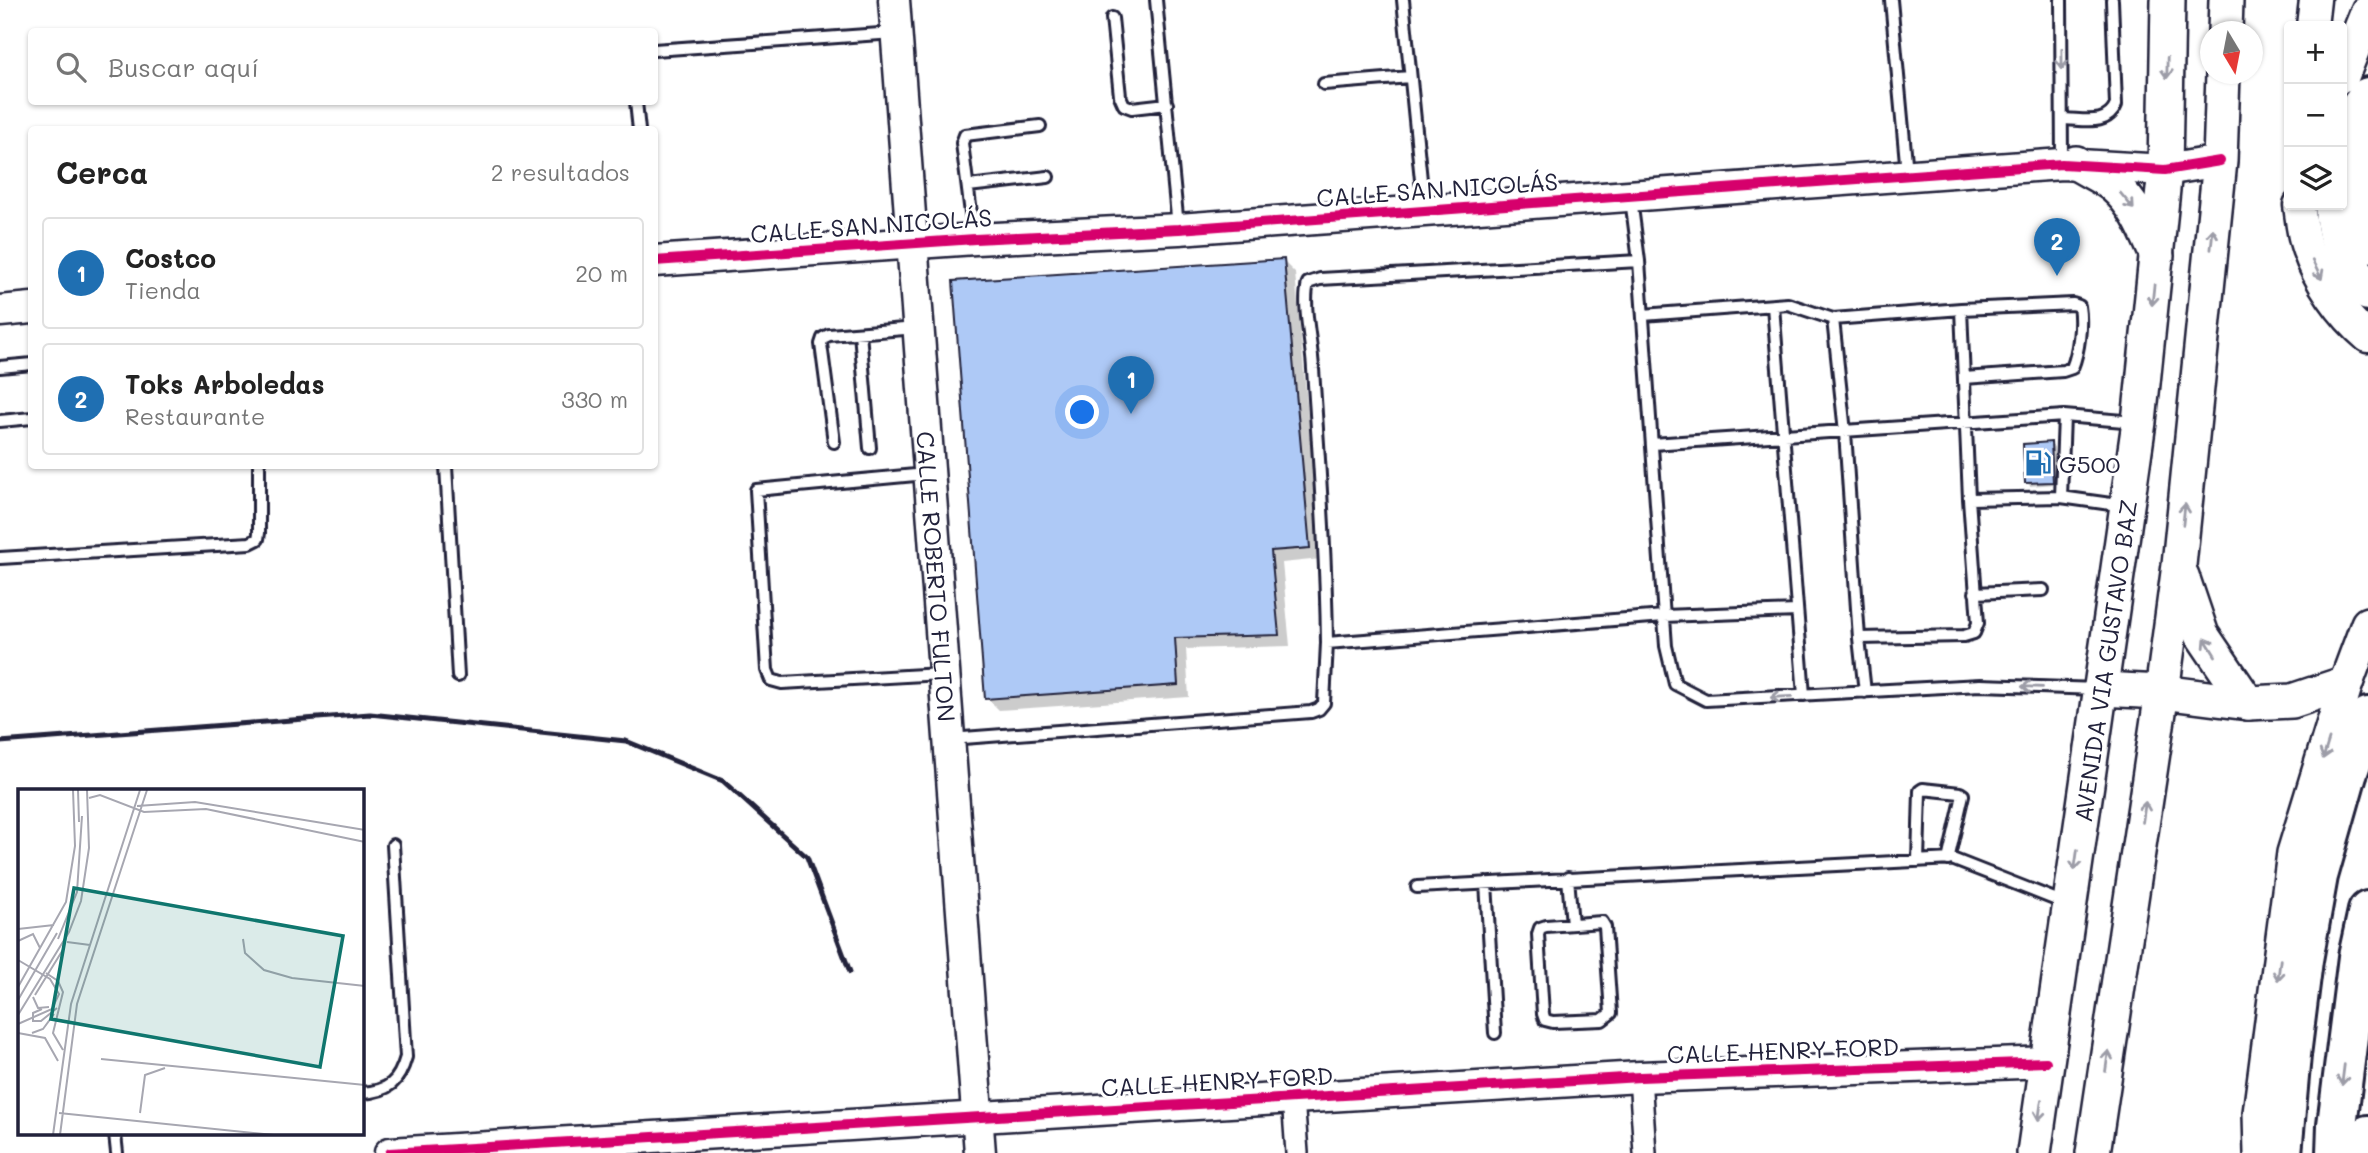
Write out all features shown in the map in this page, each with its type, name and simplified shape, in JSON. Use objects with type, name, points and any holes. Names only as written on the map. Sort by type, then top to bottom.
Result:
[{"type":"highway","points":[[2347,132],[2356,113],[2368,97]]},
{"type":"highway","points":[[2333,210],[2335,228],[2346,259],[2368,291]]},
{"type":"highway","points":[[2282,1153],[2301,974],[2318,876],[2347,774],[2368,717]]},
{"type":"highway","points":[[2336,1153],[2337,1125],[2358,957],[2368,911]]},
{"type":"highway","points":[[2368,1135],[2368,1153]]},
{"type":"main road","name":"AVENIDA VIA GUSTAVO BAZ","points":[[2034,1153],[2139,422],[2165,170],[2168,0]]},
{"type":"main road","points":[[2225,21],[2226,0]]},
{"type":"main road","points":[[2347,62],[2363,17]]},
{"type":"main road","points":[[2347,87],[2368,61]]},
{"type":"main road","points":[[2093,1153],[2179,565],[2220,161],[2223,84]]},
{"type":"main road","points":[[2069,164],[2113,186],[2127,200],[2139,215],[2158,258]]},
{"type":"main road","points":[[2179,565],[2202,635],[2248,703]]},
{"type":"main road","points":[[2262,1153],[2260,1114],[2294,853],[2346,683],[2368,624]]},
{"type":"main road","points":[[2100,689],[2162,692],[2248,703],[2292,701],[2346,683]]},
{"type":"street","name":"CALLE ROBERTO FULTON","points":[[894,0],[980,1153]]},
{"type":"street","points":[[2313,21],[2315,0]]},
{"type":"street","points":[[2368,142],[2356,180],[2358,216],[2368,247]]},
{"type":"street","name":"CALLE SAN NICOLÁS","points":[[658,261],[975,239],[1179,229],[2069,164],[2165,170],[2220,161]]},
{"type":"street","points":[[2300,210],[2306,246],[2317,272],[2346,315],[2368,337]]},
{"type":"street","points":[[0,311],[28,308]]},
{"type":"street","name":"CALLE HENRY FORD","points":[[390,1153],[658,1145],[977,1117],[1640,1077],[2046,1062]]},
{"type":"street","points":[[1640,1077],[1645,1153]]},
{"type":"street","points":[[1293,1098],[1297,1153]]},
{"type":"lane","points":[[1156,0],[1179,229]]},
{"type":"lane","points":[[1402,0],[1424,210]]},
{"type":"lane","points":[[1891,0],[1907,176]]},
{"type":"lane","points":[[2061,0],[2062,119],[2069,164]]},
{"type":"lane","points":[[2062,119],[2104,120],[2112,115],[2116,105],[2112,0]]},
{"type":"lane","points":[[1112,18],[1120,96],[1124,105],[1132,108],[1167,104]]},
{"type":"lane","points":[[658,50],[897,33]]},
{"type":"lane","points":[[1324,84],[1410,77]]},
{"type":"lane","points":[[636,105],[639,126]]},
{"type":"lane","points":[[975,239],[962,143],[965,135],[1040,126]]},
{"type":"lane","points":[[968,186],[1048,177]]},
{"type":"lane","points":[[1631,197],[1639,261],[1666,646],[1675,684],[1706,700],[1980,685],[2100,689]]},
{"type":"lane","points":[[949,739],[1311,712],[1324,703],[1327,643],[1319,460],[1305,294],[1308,283],[1320,279],[1639,261]]},
{"type":"lane","points":[[1643,316],[1788,304],[1833,319],[1961,309],[2073,304],[2079,306],[2076,359],[2072,368],[2063,371],[1964,378]]},
{"type":"lane","points":[[1773,306],[1804,695]]},
{"type":"lane","points":[[1859,638],[1964,636],[1974,633],[1978,622],[1969,499],[1961,309]]},
{"type":"lane","points":[[1833,319],[1865,692]]},
{"type":"lane","points":[[834,442],[821,344],[823,338],[829,335],[918,328]]},
{"type":"lane","points":[[860,333],[870,448]]},
{"type":"lane","points":[[0,367],[28,364]]},
{"type":"lane","points":[[1652,444],[2064,416],[2139,422]]},
{"type":"lane","points":[[2061,497],[2064,416]]},
{"type":"lane","points":[[0,421],[28,418]]},
{"type":"lane","points":[[0,558],[250,543],[258,539],[259,533],[259,469]]},
{"type":"lane","points":[[446,469],[458,676]]},
{"type":"lane","points":[[929,473],[756,490],[767,670],[771,680],[782,683],[944,674]]},
{"type":"lane","points":[[1969,499],[2061,497],[2127,506]]},
{"type":"lane","points":[[1975,593],[2043,590]]},
{"type":"lane","points":[[1327,643],[1664,616],[1797,611]]},
{"type":"lane","points":[[1918,861],[1920,791],[1923,789],[1963,795],[1948,860]]},
{"type":"lane","points":[[364,1093],[390,1086],[401,1074],[406,1057],[393,845]]},
{"type":"lane","points":[[1417,887],[1948,860],[2069,905]]},
{"type":"lane","points":[[1568,878],[1572,924]]},
{"type":"lane","points":[[1486,883],[1495,1033]]},
{"type":"lane","points":[[1602,922],[1605,927],[1611,1013],[1602,1020],[1553,1022],[1545,1020],[1543,1014],[1538,934],[1541,928],[1546,926],[1572,924],[1602,922]]},
{"type":"building","points":[[1284,259],[1310,548],[1271,551],[1279,635],[1175,638],[1178,685],[985,699],[953,281]]},
{"type":"building","name":"G500","points":[[2051,442],[2053,482],[2025,483],[2023,444]]},
{"type":"railway","points":[[0,742],[370,714],[626,741],[723,781],[807,857],[850,972]]},
{"type":"cycle path","points":[[658,261],[975,239],[1179,229],[2062,164],[2165,170],[2220,161]]},
{"type":"cycle path","points":[[390,1153],[1640,1077],[2046,1062]]},
{"type":"place","name":"Toks Arboledas","points":[[2057,276]]},
{"type":"place","name":"Costco","points":[[1131,414]]},
{"type":"place","name":"G500","points":[[2038,463]]}]
